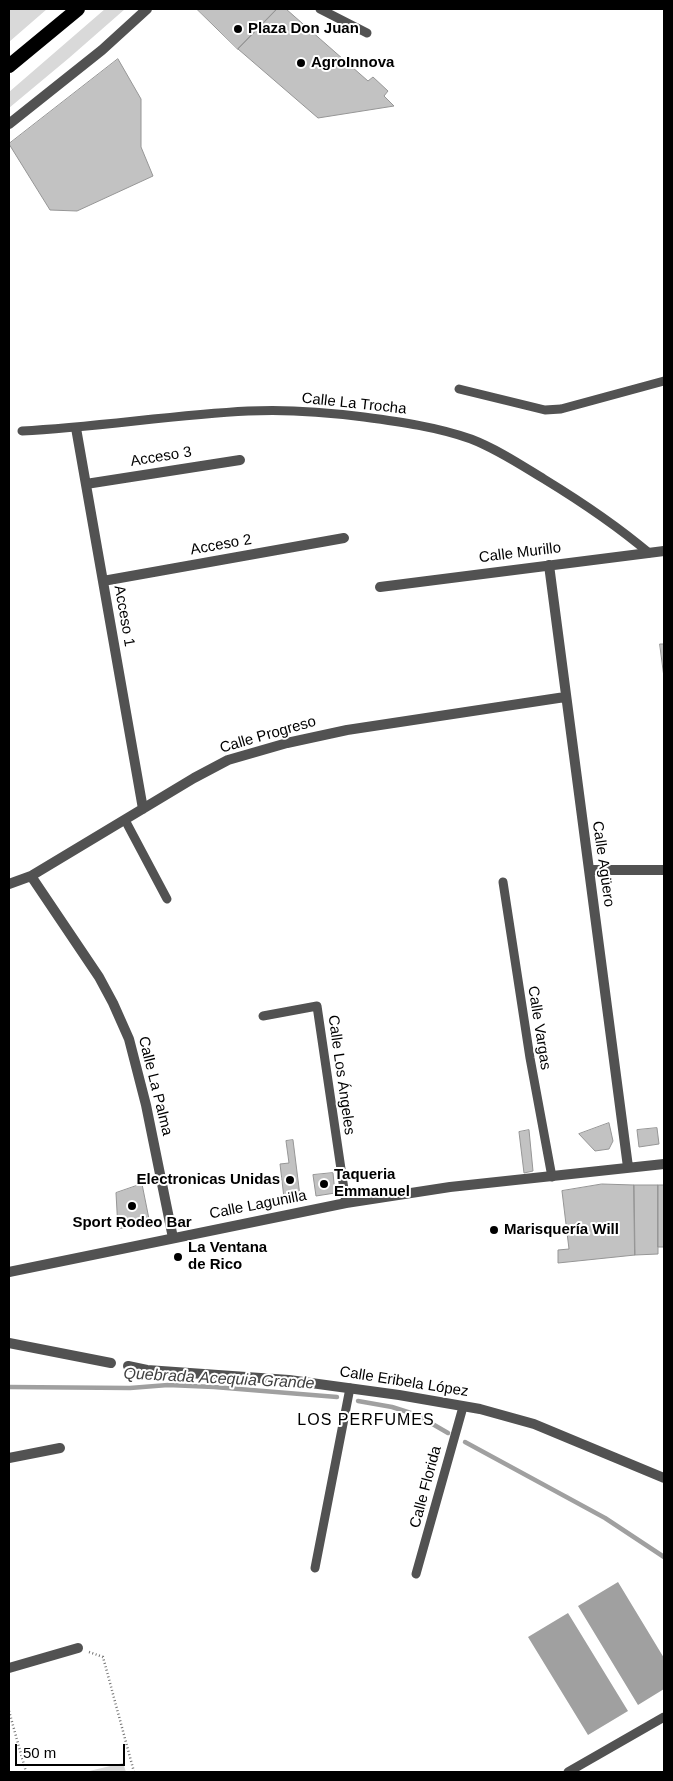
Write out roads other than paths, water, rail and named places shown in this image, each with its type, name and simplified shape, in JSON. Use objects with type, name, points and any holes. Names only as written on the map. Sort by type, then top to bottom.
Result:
[{"type":"highway","points":[[9,66],[78,9]]},
{"type":"street","points":[[9,124],[102,50],[147,9]]},
{"type":"street","name":"Acceso 1","points":[[76,428],[143,809]]},
{"type":"street","name":"Acceso 3","points":[[86,484],[240,460]]},
{"type":"street","name":"Acceso 2","points":[[103,581],[344,538]]},
{"type":"street","name":"Calle Murillo","points":[[380,587],[664,551]]},
{"type":"street","name":"Calle Agüero","points":[[549,565],[628,1167]]},
{"type":"street","name":"Calle Progreso","points":[[9,884],[31,876],[194,778],[228,760],[286,743],[347,730],[565,697]]},
{"type":"street","points":[[589,870],[664,870]]},
{"type":"street","name":"Calle La Palma","points":[[31,876],[99,977],[113,1002],[129,1039],[146,1105],[173,1238]]},
{"type":"street","name":"Calle Lagunilla","points":[[9,1272],[346,1203],[450,1187],[664,1164]]},
{"type":"street","points":[[9,1343],[111,1363]]},
{"type":"street","name":"Calle Eribela López","points":[[128,1366],[147,1370],[289,1380],[399,1395],[480,1409],[534,1424],[664,1478]]},
{"type":"street","points":[[9,1458],[60,1448]]},
{"type":"street","points":[[9,1668],[78,1648]]},
{"type":"lane","points":[[320,9],[367,33]]},
{"type":"lane","points":[[459,389],[545,410],[561,409],[664,380]]},
{"type":"lane","name":"Calle La Trocha","points":[[22,431],[76,428],[250,411],[318,412],[408,422],[458,435],[493,450],[572,496],[627,534],[649,553]]},
{"type":"lane","points":[[125,820],[167,899]]},
{"type":"lane","name":"Calle Vargas","points":[[503,882],[530,1058],[552,1177]]},
{"type":"lane","name":"Calle Los Ángeles","points":[[263,1016],[318,1006],[346,1203]]},
{"type":"lane","points":[[314,1568],[350,1388]]},
{"type":"lane","name":"Calle Florida","points":[[416,1574],[462,1407]]},
{"type":"lane","points":[[568,1772],[664,1717]]},
{"type":"waterway","name":"Quebrada Acequia Grande","points":[[9,1387],[130,1388],[168,1385],[337,1397]]},
{"type":"waterway","name":"Quebrada Acequia Grande","points":[[358,1401],[392,1407],[417,1415],[448,1433]]},
{"type":"waterway","name":"Quebrada Acequia Grande","points":[[465,1442],[605,1518],[664,1557]]},
{"type":"place","name":"Plaza Don Juan","points":[[238,29]]},
{"type":"place","name":"AgroInnova","points":[[301,63]]},
{"type":"place","name":"Electronicas Unidas","points":[[290,1180]]},
{"type":"place","name":"Taqueria Emmanuel","points":[[324,1184]]},
{"type":"place","name":"Sport Rodeo Bar","points":[[132,1206]]},
{"type":"place","name":"Marisquería Will","points":[[494,1230]]},
{"type":"place","name":"La Ventana de Rico","points":[[178,1257]]},
{"type":"district","name":"LOS PERFUMES","points":[[366,1421]]}]
